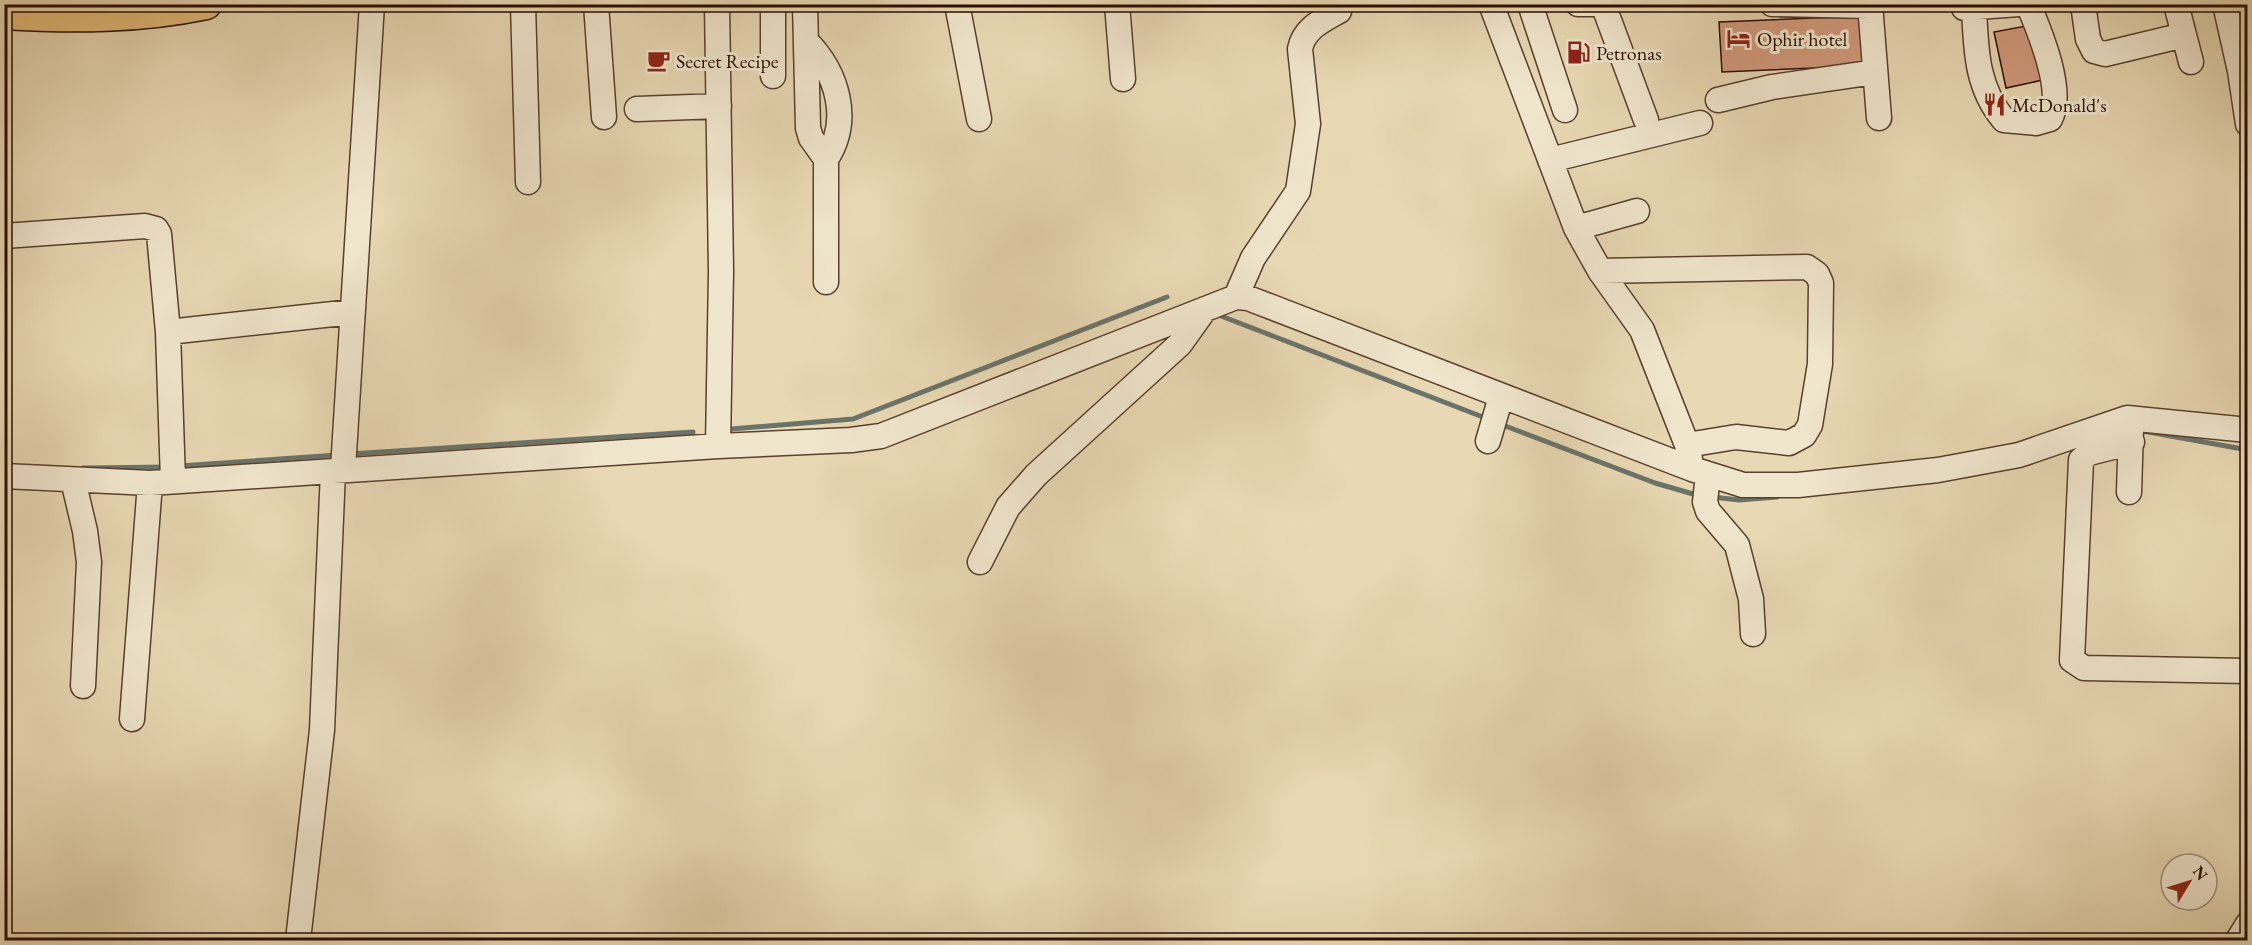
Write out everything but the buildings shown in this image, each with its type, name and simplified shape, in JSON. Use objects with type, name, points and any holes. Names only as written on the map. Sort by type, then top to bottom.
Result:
[{"type":"main road","points":[[4,14],[165,8],[206,4]]},
{"type":"street","points":[[298,940],[322,730],[372,4]]},
{"type":"street","points":[[523,4],[528,182]]},
{"type":"street","points":[[596,4],[604,117]]},
{"type":"street","points":[[717,4],[718,446]]},
{"type":"street","points":[[773,4],[773,76]]},
{"type":"street","points":[[805,4],[808,128],[811,138],[826,159]]},
{"type":"street","points":[[957,4],[980,119]]},
{"type":"street","points":[[1117,4],[1123,79]]},
{"type":"street","points":[[1491,4],[1576,228],[1600,270],[1642,330],[1687,445],[1704,481],[1708,511],[1737,545],[1751,599],[1753,634]]},
{"type":"street","points":[[1530,4],[1565,110]]},
{"type":"street","points":[[1578,4],[1602,4],[1646,120]]},
{"type":"street","points":[[1772,4],[1870,5],[1879,118]]},
{"type":"street","points":[[2019,4],[1969,8],[1984,91],[2004,120],[2036,123],[2050,119],[2055,110],[2055,89],[2028,4]]},
{"type":"street","points":[[2083,4],[2088,39],[2094,51],[2105,54],[2184,35]]},
{"type":"street","points":[[2176,4],[2191,62]]},
{"type":"street","points":[[1236,297],[1253,258],[1298,191],[1308,124],[1299,48],[1302,39],[1310,28],[1339,11]]},
{"type":"street","points":[[2233,14],[2244,72],[2243,130]]},
{"type":"street","points":[[806,41],[821,56],[832,75],[840,108],[837,133],[826,159],[826,282]]},
{"type":"street","points":[[1718,100],[1772,87],[1875,72]]},
{"type":"street","points":[[637,109],[719,106]]},
{"type":"street","points":[[1550,160],[1700,123]]},
{"type":"street","points":[[1576,228],[1637,211]]},
{"type":"street","points":[[4,236],[145,226],[156,230],[161,240],[168,332],[167,472],[132,719]]},
{"type":"street","points":[[1600,270],[1807,267],[1817,274],[1821,283],[1820,364],[1810,425],[1804,435],[1789,442],[1736,437],[1687,445]]},
{"type":"street","points":[[4,476],[73,480],[341,461],[851,440],[880,436],[1236,297],[1248,298],[1495,415],[1704,481],[1768,487],[1938,470],[2019,455],[2130,430],[2247,430]]},
{"type":"street","points":[[980,562],[1008,507],[1029,483],[1180,344],[1205,309]]},
{"type":"street","points":[[168,332],[352,312]]},
{"type":"street","points":[[2129,492],[2130,430]]},
{"type":"street","points":[[2130,430],[2088,453],[2081,460],[2072,660],[2084,668],[2247,671]]},
{"type":"street","points":[[73,480],[87,537],[89,562],[83,686]]},
{"type":"street","points":[[2238,940],[2247,924]]},
{"type":"waterway","points":[[731,429],[853,419],[1167,297]]},
{"type":"waterway","points":[[1221,316],[1488,419]]},
{"type":"waterway","points":[[1500,424],[1655,483],[1700,496]]},
{"type":"waterway","points":[[2143,431],[2248,450]]},
{"type":"waterway","points":[[350,454],[693,432]]},
{"type":"waterway","points":[[179,466],[338,455]]},
{"type":"waterway","points":[[83,468],[167,467]]},
{"type":"waterway","points":[[1712,497],[1739,500],[1777,497]]},
{"type":"place","name":"Ophir hotel","points":[[1739,39]]},
{"type":"place","name":"Petronas","points":[[1578,53]]},
{"type":"place","name":"Secret Recipe","points":[[658,61]]},
{"type":"place","name":"McDonald's","points":[[1994,105]]}]
